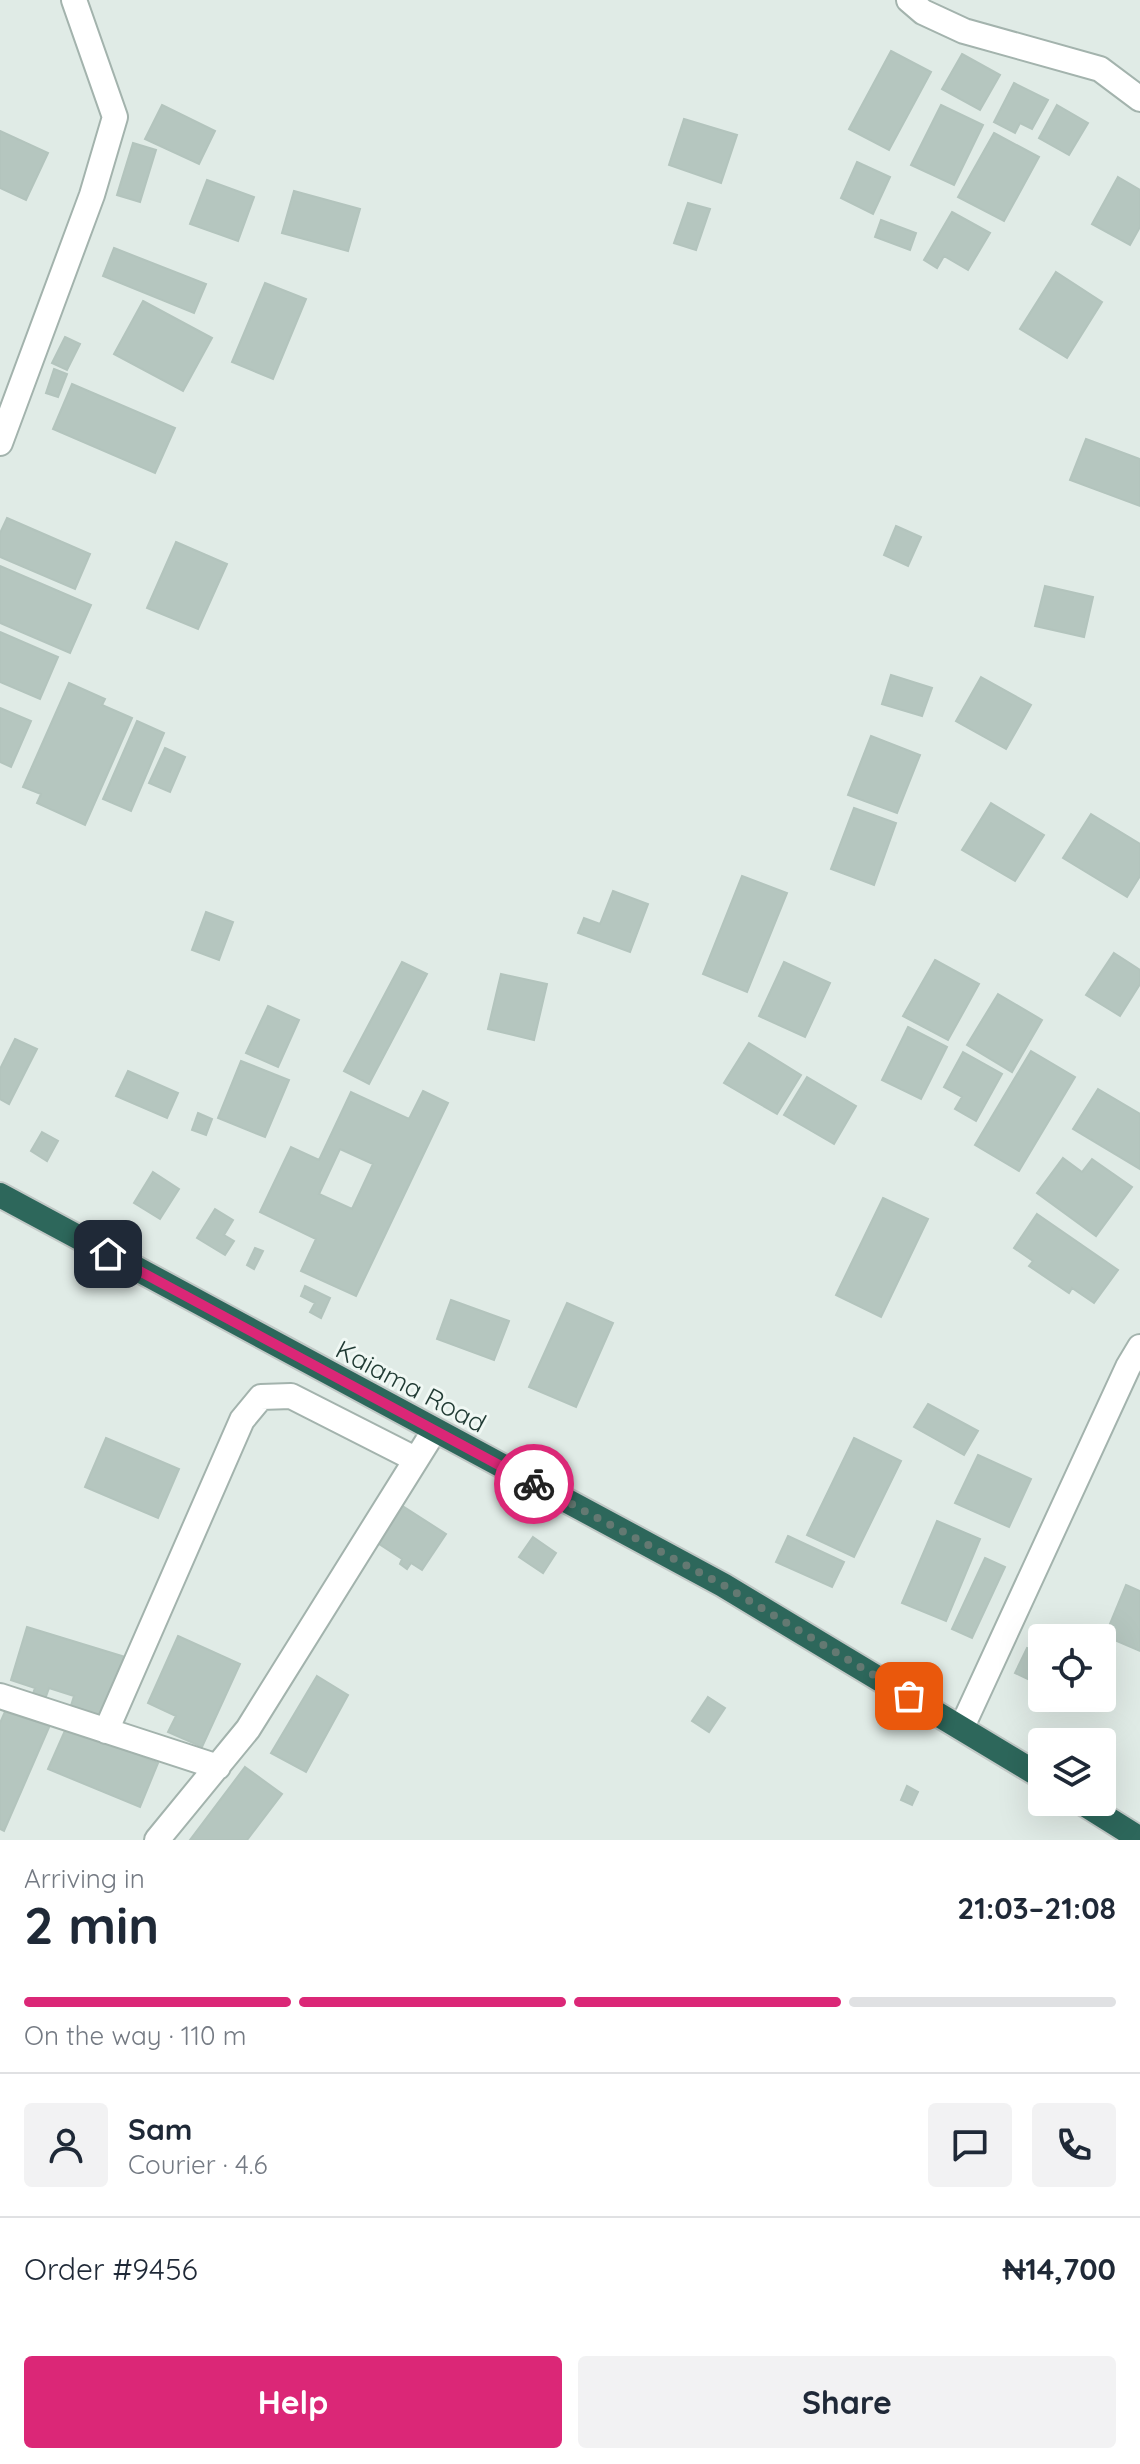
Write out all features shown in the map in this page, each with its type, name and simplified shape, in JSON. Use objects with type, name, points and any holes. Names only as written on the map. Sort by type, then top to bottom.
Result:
[{"type":"highway","name":"Kaiama Road","points":[[0,1195],[723,1585],[1028,1768]]},
{"type":"highway","points":[[1103,1816],[1140,1839]]},
{"type":"street","points":[[0,443],[92,195],[115,117],[74,0]]},
{"type":"street","points":[[909,0],[923,12],[964,31],[1100,69],[1140,99]]},
{"type":"street","points":[[962,1727],[1136,1361]]},
{"type":"street","points":[[106,1731],[242,1420],[261,1397],[291,1396],[415,1459]]},
{"type":"street","points":[[157,1840],[248,1729],[434,1431]]},
{"type":"street","points":[[0,1696],[218,1767]]},
{"type":"building","points":[[891,51],[931,72],[889,150],[849,129]]},
{"type":"building","points":[[962,54],[1000,75],[980,110],[942,89]]},
{"type":"building","points":[[1014,83],[1048,100],[1032,129],[1020,123],[1015,133],[994,122]]},
{"type":"building","points":[[162,105],[215,131],[199,164],[145,139]]},
{"type":"building","points":[[941,105],[983,125],[954,185],[911,165]]},
{"type":"building","points":[[1057,105],[1088,123],[1069,155],[1039,138]]},
{"type":"building","points":[[684,119],[737,135],[721,183],[669,165]]},
{"type":"building","points":[[0,131],[48,153],[26,200],[0,188]]},
{"type":"building","points":[[994,133],[1039,157],[1004,221],[958,197]]},
{"type":"building","points":[[133,143],[156,150],[140,202],[117,195]]},
{"type":"building","points":[[857,162],[890,177],[873,214],[841,198]]},
{"type":"building","points":[[1118,177],[1140,190],[1140,227],[1130,245],[1092,224]]},
{"type":"building","points":[[207,180],[254,197],[238,241],[190,224]]},
{"type":"building","points":[[294,191],[360,209],[348,251],[282,233]]},
{"type":"building","points":[[688,203],[710,209],[696,250],[674,243]]},
{"type":"building","points":[[952,212],[990,233],[968,270],[944,256],[937,268],[924,260]]},
{"type":"building","points":[[881,220],[916,233],[910,250],[875,237]]},
{"type":"building","points":[[114,248],[206,284],[194,313],[103,276]]},
{"type":"building","points":[[1056,272],[1102,302],[1067,358],[1020,329]]},
{"type":"building","points":[[265,283],[306,299],[273,379],[232,362]]},
{"type":"building","points":[[143,301],[212,338],[183,391],[114,354]]},
{"type":"building","points":[[65,337],[80,344],[67,370],[52,363]]},
{"type":"building","points":[[54,369],[67,374],[58,397],[46,393]]},
{"type":"building","points":[[72,384],[175,428],[155,473],[53,429]]},
{"type":"building","points":[[1086,439],[1140,459],[1140,506],[1070,480]]},
{"type":"building","points":[[7,518],[90,554],[75,589],[0,557],[0,533]]},
{"type":"building","points":[[896,526],[921,537],[908,566],[884,555]]},
{"type":"building","points":[[176,542],[227,564],[198,629],[147,608]]},
{"type":"building","points":[[0,566],[91,605],[70,653],[0,623]]},
{"type":"building","points":[[1045,586],[1093,597],[1084,637],[1035,626]]},
{"type":"building","points":[[0,632],[58,657],[40,699],[0,682]]},
{"type":"building","points":[[891,675],[932,688],[922,716],[882,704]]},
{"type":"building","points":[[981,677],[1031,705],[1006,749],[956,721]]},
{"type":"building","points":[[69,683],[105,699],[102,705],[132,718],[85,825],[37,803],[41,794],[23,787]]},
{"type":"building","points":[[0,708],[31,721],[11,767],[0,762]]},
{"type":"building","points":[[137,721],[164,733],[131,811],[103,799]]},
{"type":"building","points":[[871,736],[920,755],[897,813],[848,795]]},
{"type":"building","points":[[165,748],[185,757],[170,792],[149,783]]},
{"type":"building","points":[[991,803],[1044,835],[1015,881],[962,850]]},
{"type":"building","points":[[854,808],[896,823],[874,885],[831,869]]},
{"type":"building","points":[[1091,814],[1140,844],[1140,876],[1127,897],[1063,858]]},
{"type":"building","points":[[742,876],[787,893],[747,992],[703,974]]},
{"type":"building","points":[[613,891],[648,904],[630,952],[578,933],[584,918],[600,924]]},
{"type":"building","points":[[206,912],[233,922],[219,960],[192,950]]},
{"type":"building","points":[[1114,953],[1140,970],[1140,984],[1120,1016],[1086,995]]},
{"type":"building","points":[[935,960],[979,984],[948,1040],[903,1016]]},
{"type":"building","points":[[402,962],[427,974],[369,1084],[344,1071]]},
{"type":"building","points":[[784,962],[830,983],[805,1037],[759,1016]]},
{"type":"building","points":[[501,974],[547,984],[534,1040],[488,1029]]},
{"type":"building","points":[[998,994],[1042,1020],[1012,1072],[967,1045]]},
{"type":"building","points":[[268,1006],[299,1020],[278,1067],[246,1053]]},
{"type":"building","points":[[908,1027],[947,1047],[921,1099],[882,1080]]},
{"type":"building","points":[[15,1039],[37,1049],[9,1104],[0,1099],[0,1069]]},
{"type":"building","points":[[749,1043],[801,1075],[777,1114],[724,1083]]},
{"type":"building","points":[[1031,1051],[1075,1077],[1019,1171],[975,1145]]},
{"type":"building","points":[[963,1052],[1002,1074],[976,1121],[955,1109],[962,1097],[944,1087]]},
{"type":"building","points":[[241,1061],[289,1080],[265,1137],[218,1118]]},
{"type":"building","points":[[128,1071],[178,1093],[167,1118],[116,1096]]},
{"type":"building","points":[[807,1077],[856,1106],[834,1144],[784,1115]]},
{"type":"building","points":[[1098,1089],[1140,1114],[1140,1169],[1073,1129]]},
{"type":"building","points":[[423,1091],[448,1103],[356,1296],[301,1271],[316,1239],[260,1212],[291,1147],[319,1160],[351,1092],[409,1119]],"holes":[[[340,1149],[373,1164],[352,1209],[319,1194]]]},
{"type":"building","points":[[198,1113],[212,1119],[206,1135],[192,1130]]},
{"type":"building","points":[[42,1132],[58,1141],[47,1161],[31,1151]]},
{"type":"building","points":[[1063,1158],[1082,1172],[1092,1159],[1132,1187],[1096,1236],[1037,1193]]},
{"type":"building","points":[[153,1172],[179,1189],[160,1219],[134,1203]]},
{"type":"building","points":[[883,1198],[928,1219],[881,1317],[836,1295]]},
{"type":"building","points":[[215,1209],[233,1220],[224,1235],[234,1241],[225,1255],[197,1238]]},
{"type":"building","points":[[1037,1214],[1118,1270],[1094,1303],[1072,1288],[1069,1293],[1029,1266],[1033,1261],[1014,1248]]},
{"type":"building","points":[[255,1248],[263,1251],[254,1269],[247,1265]]},
{"type":"building","points":[[305,1286],[330,1298],[321,1318],[310,1312],[315,1303],[301,1296]]},
{"type":"building","points":[[451,1300],[509,1321],[494,1360],[437,1339]]},
{"type":"building","points":[[567,1303],[613,1323],[576,1407],[529,1387]]},
{"type":"building","points":[[928,1404],[978,1431],[964,1455],[914,1427]]},
{"type":"building","points":[[106,1438],[179,1469],[158,1518],[85,1487]]},
{"type":"building","points":[[854,1438],[901,1461],[854,1557],[807,1535]]},
{"type":"building","points":[[978,1455],[1031,1479],[1009,1527],[955,1503]]},
{"type":"building","points":[[401,1505],[446,1534],[422,1570],[411,1563],[407,1569],[400,1564],[402,1559],[376,1542]]},
{"type":"building","points":[[937,1521],[980,1539],[946,1621],[902,1603]]},
{"type":"building","points":[[788,1536],[844,1562],[832,1587],[776,1562]]},
{"type":"building","points":[[533,1537],[556,1553],[543,1573],[519,1557]]},
{"type":"building","points":[[985,1558],[1005,1567],[972,1638],[952,1629]]},
{"type":"building","points":[[1126,1585],[1140,1591],[1140,1651],[1116,1641],[1116,1624],[1110,1624]]},
{"type":"building","points":[[27,1627],[125,1657],[105,1723],[69,1712],[74,1696],[49,1688],[44,1702],[31,1699],[35,1688],[11,1680]]},
{"type":"building","points":[[178,1636],[240,1664],[202,1747],[168,1732],[176,1716],[148,1703]]},
{"type":"building","points":[[1027,1648],[1028,1648],[1028,1679],[1015,1673]]},
{"type":"building","points":[[317,1676],[348,1695],[306,1772],[271,1753]]},
{"type":"building","points":[[708,1697],[725,1708],[709,1732],[692,1721]]},
{"type":"building","points":[[7,1707],[50,1725],[4,1831],[0,1829],[0,1723]]},
{"type":"building","points":[[67,1726],[158,1763],[140,1807],[48,1769]]},
{"type":"building","points":[[245,1767],[282,1794],[247,1840],[190,1840]]},
{"type":"building","points":[[907,1786],[918,1792],[912,1805],[901,1800]]},
{"type":"way so far","points":[[534,1484],[723,1585],[909,1696]]},
{"type":"route","points":[[108,1254],[534,1484]]}]
